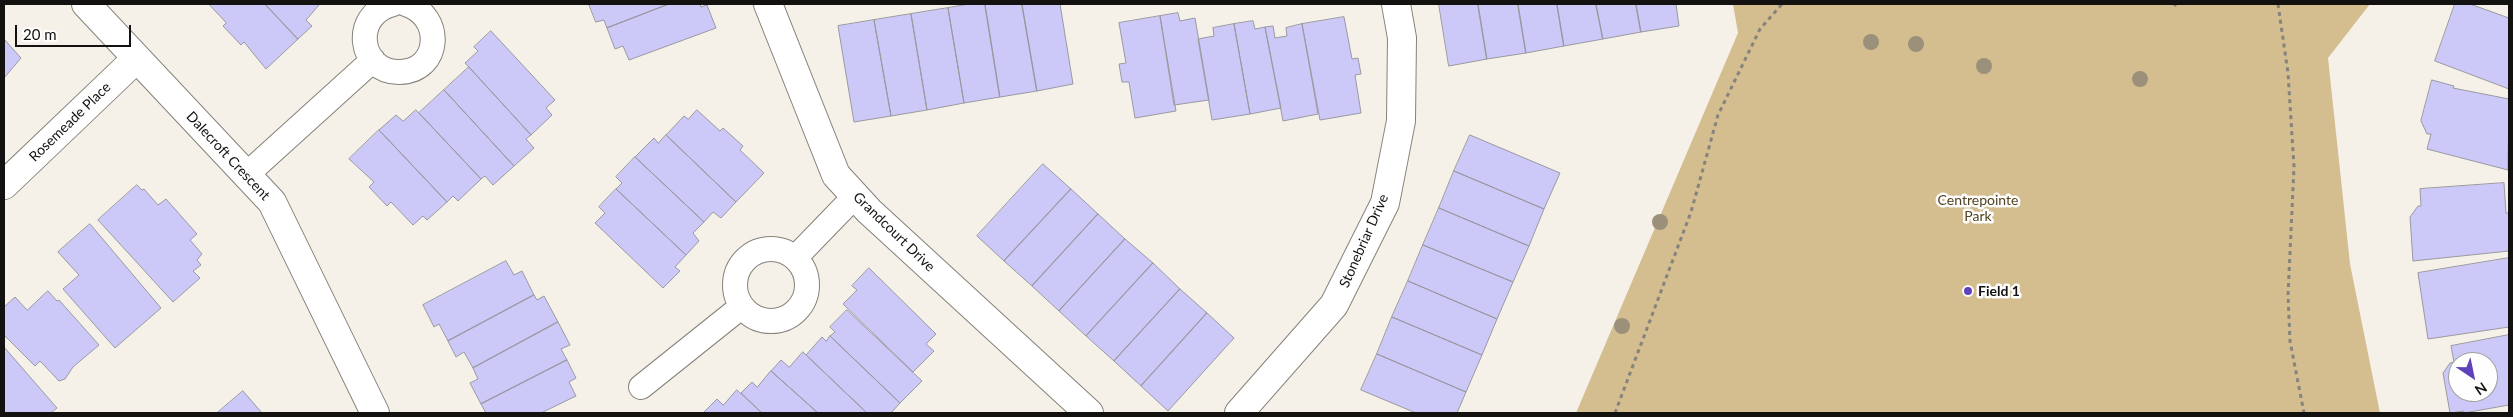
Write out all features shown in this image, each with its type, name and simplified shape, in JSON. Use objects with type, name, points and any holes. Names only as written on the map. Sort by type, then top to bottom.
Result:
[{"type":"street","name":"Dalecroft Crescent","points":[[86,4],[272,202],[375,413]]},
{"type":"street","name":"Grandcourt Drive","points":[[768,4],[836,175],[855,196],[1089,413]]},
{"type":"street","name":"Stonebriar Drive","points":[[1239,413],[1334,305],[1385,203],[1401,121],[1402,38],[1396,4]]},
{"type":"street","name":"Rosemeade Place","points":[[4,185],[136,59]]},
{"type":"lane","points":[[393,4],[380,8],[371,16],[364,38],[366,50],[373,60],[381,68],[391,72],[402,72],[422,63],[429,54],[433,33],[430,22],[421,7]]},
{"type":"lane","points":[[246,175],[373,60]]},
{"type":"lane","points":[[796,258],[855,196]]},
{"type":"lane","points":[[774,248],[786,251],[796,258],[803,267],[807,279],[807,291],[803,302],[795,312],[774,322],[750,316],[736,297],[734,285],[736,273],[751,254],[762,249],[774,248]]},
{"type":"lane","points":[[641,387],[742,307]]},
{"type":"path","points":[[1615,413],[1691,212],[1718,115],[1760,29],[1782,4]]},
{"type":"path","points":[[2278,4],[2288,73],[2294,167],[2288,295],[2290,341],[2304,413]]},
{"type":"green space","name":"Centrepointe Park","points":[[1733,4],[2370,4],[2328,58],[2350,264],[2380,413],[1576,413],[1738,33]]},
{"type":"building","points":[[209,4],[265,4],[298,39],[266,69],[244,42],[241,45],[223,26],[226,23]]},
{"type":"building","points":[[265,4],[319,5],[306,20],[312,26],[298,39]]},
{"type":"building","points":[[589,4],[669,4],[607,28],[604,20],[596,22]]},
{"type":"building","points":[[669,4],[700,4],[701,7],[707,5],[716,28],[629,60],[623,46],[615,49],[607,28]]},
{"type":"building","points":[[969,4],[985,4],[1000,97],[964,103],[948,8]]},
{"type":"building","points":[[985,4],[1022,4],[1037,91],[1000,97]]},
{"type":"building","points":[[1022,4],[1060,4],[1073,84],[1037,91]]},
{"type":"building","points":[[1439,4],[1478,4],[1487,59],[1449,66]]},
{"type":"building","points":[[1478,4],[1518,4],[1526,53],[1487,59]]},
{"type":"building","points":[[1518,4],[1557,4],[1564,46],[1526,53]]},
{"type":"building","points":[[1557,4],[1596,4],[1603,39],[1564,46]]},
{"type":"building","points":[[1596,4],[1636,4],[1641,32],[1603,39]]},
{"type":"building","points":[[1636,4],[1676,4],[1679,26],[1641,32]]},
{"type":"building","points":[[2455,4],[2470,4],[2509,18],[2509,89],[2435,61]]},
{"type":"building","points":[[948,8],[964,103],[927,110],[911,14]]},
{"type":"building","points":[[1178,13],[1180,21],[1195,18],[1209,100],[1174,105],[1160,16]]},
{"type":"building","points":[[911,14],[927,110],[891,116],[874,20]]},
{"type":"building","points":[[1160,16],[1176,111],[1135,118],[1129,82],[1122,82],[1119,64],[1126,63],[1119,23]]},
{"type":"building","points":[[1344,17],[1352,59],[1358,58],[1361,74],[1355,75],[1361,113],[1320,120],[1302,24]]},
{"type":"building","points":[[874,20],[891,116],[854,122],[838,26]]},
{"type":"building","points":[[1253,21],[1255,29],[1265,27],[1281,108],[1250,114],[1234,24]]},
{"type":"building","points":[[1234,24],[1250,114],[1212,120],[1198,39],[1214,36],[1213,28]]},
{"type":"building","points":[[1302,24],[1318,114],[1283,121],[1265,27],[1273,26],[1275,38],[1287,36],[1286,28]]},
{"type":"building","points":[[491,31],[555,100],[546,108],[552,115],[531,135],[465,63],[478,51],[474,47]]},
{"type":"building","points":[[4,39],[21,58],[4,78]]},
{"type":"building","points":[[469,67],[531,135],[526,139],[534,148],[514,166],[444,90]]},
{"type":"building","points":[[2432,80],[2454,86],[2453,88],[2509,99],[2508,170],[2427,149],[2431,134],[2427,134],[2421,121]]},
{"type":"building","points":[[444,90],[514,166],[493,185],[485,176],[481,179],[419,113]]},
{"type":"building","points":[[416,110],[481,179],[458,201],[453,196],[447,202],[379,130],[396,115],[403,121]]},
{"type":"building","points":[[697,110],[720,131],[723,128],[743,146],[740,150],[764,173],[736,202],[666,135],[684,116],[688,119]]},
{"type":"building","points":[[379,130],[447,202],[427,220],[423,216],[413,225],[391,202],[387,206],[369,187],[374,182],[349,159]]},
{"type":"building","points":[[666,135],[736,202],[721,218],[713,212],[704,222],[635,157],[654,138],[658,143]]},
{"type":"building","points":[[1470,135],[1560,173],[1544,209],[1454,171]]},
{"type":"building","points":[[635,157],[704,222],[693,233],[699,241],[686,255],[616,189],[622,183],[616,177]]},
{"type":"building","points":[[1043,164],[1071,189],[1004,261],[977,236]]},
{"type":"building","points":[[1454,171],[1544,209],[1529,246],[1439,208]]},
{"type":"building","points":[[2504,183],[2506,213],[2509,213],[2509,251],[2413,261],[2410,217],[2418,206],[2421,206],[2420,189]]},
{"type":"building","points":[[137,185],[142,190],[144,189],[158,205],[166,199],[197,234],[190,240],[202,254],[197,260],[201,265],[193,271],[200,278],[173,302],[98,220]]},
{"type":"building","points":[[616,189],[686,255],[675,267],[680,271],[663,288],[595,223],[605,213],[599,207]]},
{"type":"building","points":[[1071,189],[1098,214],[1032,286],[1004,261]]},
{"type":"building","points":[[1439,208],[1529,246],[1513,282],[1423,245]]},
{"type":"building","points":[[1098,214],[1125,239],[1059,311],[1032,286]]},
{"type":"building","points":[[90,224],[161,308],[115,348],[63,289],[79,275],[58,252]]},
{"type":"building","points":[[1125,239],[1153,263],[1086,336],[1059,311]]},
{"type":"building","points":[[1423,245],[1513,282],[1497,319],[1408,281]]},
{"type":"building","points":[[2509,258],[2509,327],[2428,339],[2418,273]]},
{"type":"building","points":[[506,261],[514,275],[522,271],[534,295],[448,341],[439,324],[434,327],[423,305]]},
{"type":"building","points":[[1153,263],[1180,289],[1114,361],[1086,336]]},
{"type":"building","points":[[869,268],[936,334],[926,344],[934,351],[913,372],[843,304],[857,290],[852,286]]},
{"type":"building","points":[[1408,281],[1497,319],[1482,355],[1392,317]]},
{"type":"building","points":[[1180,289],[1207,313],[1141,386],[1114,361]]},
{"type":"building","points":[[48,291],[57,301],[59,300],[99,345],[73,367],[65,379],[59,381],[40,361],[35,366],[4,335],[4,307],[15,297],[27,310]]},
{"type":"building","points":[[534,295],[537,300],[544,296],[558,322],[473,368],[464,352],[456,357],[448,341]]},
{"type":"building","points":[[847,310],[922,381],[900,403],[830,336],[835,332],[830,327]]},
{"type":"building","points":[[1207,313],[1234,338],[1168,411],[1141,386]]},
{"type":"building","points":[[1392,317],[1482,355],[1466,392],[1377,354]]},
{"type":"building","points":[[558,322],[570,345],[561,349],[567,360],[481,404],[470,383],[478,379],[473,368]]},
{"type":"building","points":[[2509,335],[2509,405],[2464,413],[2464,411],[2450,413],[2448,402],[2498,402],[2498,352],[2452,352],[2451,346]]},
{"type":"building","points":[[830,336],[900,403],[891,413],[867,413],[806,355],[822,337],[826,341]]},
{"type":"building","points":[[4,347],[57,408],[51,413],[4,413]]},
{"type":"building","points":[[803,352],[867,413],[818,413],[771,371],[781,360],[789,367]]},
{"type":"building","points":[[1377,354],[1466,392],[1457,413],[1416,413],[1361,390]]},
{"type":"building","points":[[567,360],[576,378],[569,382],[576,396],[541,413],[486,413],[481,404]]},
{"type":"building","points":[[2448,366],[2448,402],[2443,373]]},
{"type":"building","points":[[771,371],[818,413],[762,413],[741,393],[752,382],[757,387]]},
{"type":"building","points":[[737,390],[762,413],[703,413],[717,399],[723,405]]},
{"type":"building","points":[[243,391],[262,413],[217,413]]},
{"type":"place","name":"Field 1","points":[[1968,291]]}]
